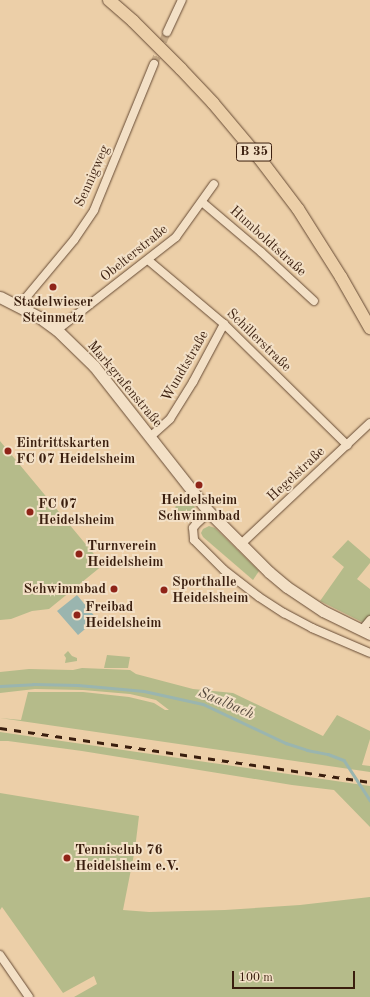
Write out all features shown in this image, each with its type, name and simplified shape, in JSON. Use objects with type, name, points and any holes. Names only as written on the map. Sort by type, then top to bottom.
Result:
[{"type":"main road","name":"B 35","points":[[109,0],[133,21],[213,103],[260,159],[298,209],[341,276],[370,328]]},
{"type":"street","points":[[167,32],[182,0]]},
{"type":"street","name":"Sennigweg","points":[[19,306],[74,240],[94,210],[154,64]]},
{"type":"street","name":"Obelterstraße","points":[[57,330],[176,237],[214,184]]},
{"type":"street","name":"Humboldtstraße","points":[[202,202],[261,252],[314,301]]},
{"type":"street","name":"Schillerstraße","points":[[148,260],[224,324],[347,445]]},
{"type":"street","name":"Markgrafenstraße","points":[[0,297],[39,317],[57,330],[94,366],[209,512],[240,545],[287,587],[323,611],[366,632]]},
{"type":"street","name":"Wundtstraße","points":[[150,437],[170,419],[194,382],[224,324]]},
{"type":"street","name":"Hegelstraße","points":[[240,545],[370,423]]},
{"type":"street","points":[[209,512],[193,528],[194,540],[221,567],[260,597],[284,613],[318,631],[370,653]]},
{"type":"street","points":[[366,632],[370,620]]},
{"type":"street","points":[[0,955],[29,997]]},
{"type":"green space","name":"FC 07 Heidelsheim","points":[[0,441],[103,565],[49,609],[32,611],[11,619],[0,620]]},
{"type":"green space","points":[[185,499],[192,502],[195,509],[192,516],[185,519],[178,516],[175,509],[178,502]]},
{"type":"green space","points":[[209,526],[215,528],[259,571],[253,580],[203,537],[201,533],[203,529]]},
{"type":"green space","points":[[348,540],[370,559],[370,563],[357,579],[370,589],[370,616],[364,623],[320,601],[344,567],[332,557]]},
{"type":"green space","points":[[68,651],[72,656],[77,658],[77,661],[65,663],[66,658],[64,655]]},
{"type":"green space","points":[[107,655],[130,657],[128,668],[104,668]]},
{"type":"green space","points":[[82,668],[130,670],[136,674],[193,689],[233,693],[323,736],[337,715],[370,731],[370,739],[362,765],[370,766],[370,772],[0,718],[21,720],[28,692],[83,692],[129,697],[154,703],[165,710],[169,710],[156,700],[130,694],[83,690],[35,689],[0,693],[0,672],[29,669],[73,670]]},
{"type":"green space","points":[[0,732],[370,786],[370,827],[334,790],[292,785],[82,751],[0,741]]},
{"type":"green space","points":[[0,793],[139,816],[135,849],[123,910],[149,912],[225,910],[300,905],[370,897],[370,997],[74,997],[97,984],[94,976],[63,993],[2,907],[0,910]]},
{"type":"water","name":"Freibad Heidelsheim","points":[[77,595],[97,619],[78,635],[57,611]]},
{"type":"waterway","name":"Saalbach","points":[[0,686],[33,684],[78,685],[144,691],[203,704],[286,743],[307,750],[328,754],[344,760],[370,800]]},
{"type":"tunnel","points":[[154,64],[167,32]]},
{"type":"railway","points":[[0,728],[370,782]]},
{"type":"place","name":"Stadelwieser Steinmetz","points":[[53,287]]},
{"type":"place","name":"Eintrittskarten FC 07 Heidelsheim","points":[[8,451]]},
{"type":"place","name":"Heidelsheim Schwimmbad","points":[[199,485]]},
{"type":"place","name":"FC 07 Heidelsheim","points":[[30,512]]},
{"type":"place","name":"Turnverein Heidelsheim","points":[[79,554]]},
{"type":"place","name":"Schwimmbad","points":[[114,589]]},
{"type":"place","name":"Sporthalle Heidelsheim","points":[[164,590]]},
{"type":"place","name":"Freibad Heidelsheim","points":[[77,615]]},
{"type":"place","name":"Tennisclub 76 Heidelsheim e.V.","points":[[67,858]]}]
